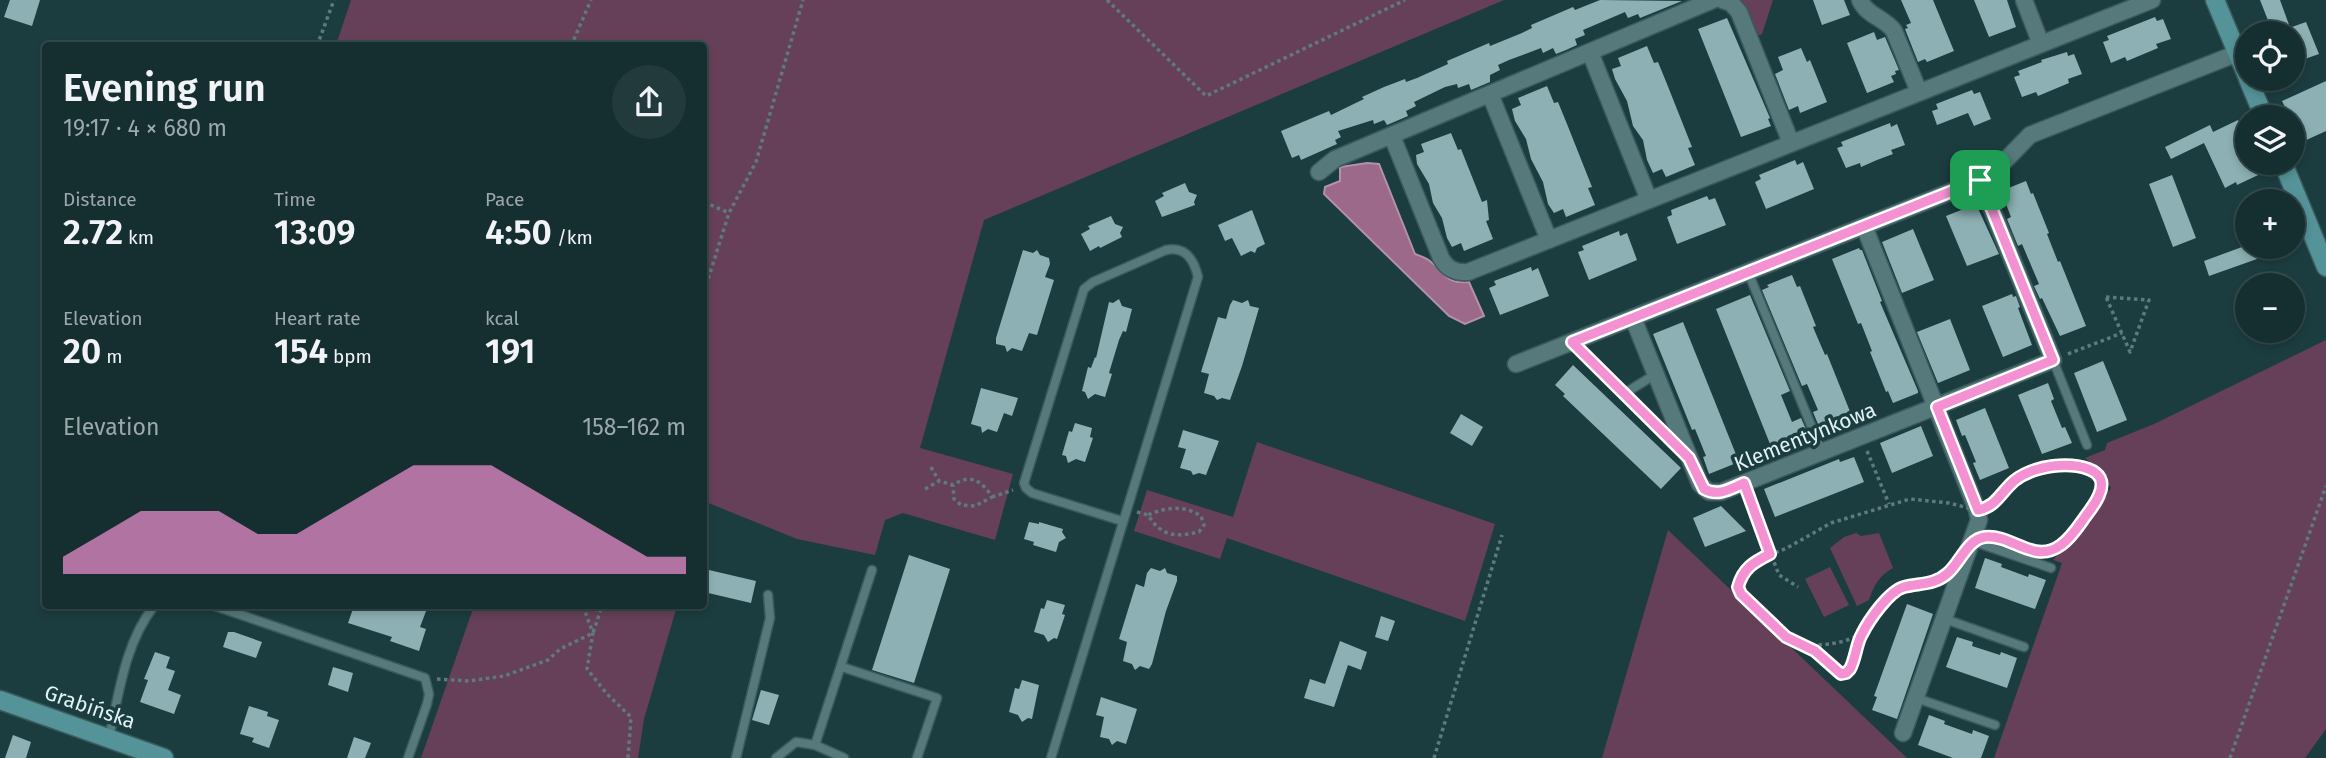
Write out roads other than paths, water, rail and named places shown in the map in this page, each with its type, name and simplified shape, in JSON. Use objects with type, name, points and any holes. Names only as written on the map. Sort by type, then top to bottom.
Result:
[{"type":"street","points":[[1319,172],[1335,159],[1713,0]]},
{"type":"street","points":[[1722,0],[1731,3],[1739,12],[1791,143]]},
{"type":"street","points":[[1860,0],[1867,11],[1891,25],[1919,92]]},
{"type":"street","points":[[2024,0],[2041,44]]},
{"type":"street","points":[[1392,136],[1441,258],[1451,270],[1468,272],[2152,0]]},
{"type":"street","points":[[2215,0],[2235,46]]},
{"type":"street","points":[[1590,52],[1649,200]]},
{"type":"street","points":[[1516,365],[1980,180],[1997,169],[2030,135],[2235,54]]},
{"type":"street","points":[[1490,94],[1549,240]]},
{"type":"street","points":[[2288,175],[2326,267]]},
{"type":"street","points":[[1980,180],[2053,360]]},
{"type":"street","points":[[1864,226],[1978,510],[1979,520],[1903,733]]},
{"type":"street","name":"Klementynkowa","points":[[1633,318],[1700,484],[1709,492],[1721,492],[2053,360]]},
{"type":"street","name":"Grabińska","points":[[0,699],[164,758]]},
{"type":"lane","points":[[1051,758],[1198,277],[1190,257],[1177,249],[1166,250],[1093,282],[1084,289],[1024,483],[1032,493],[1122,521]]},
{"type":"lane","points":[[1748,272],[1822,452]]},
{"type":"lane","points":[[1572,342],[1689,458]]},
{"type":"lane","points":[[2053,360],[2087,445]]},
{"type":"lane","points":[[1625,393],[1656,374]]},
{"type":"lane","points":[[1972,541],[2051,568]]},
{"type":"lane","points":[[816,744],[872,570]]},
{"type":"lane","points":[[736,758],[770,618],[768,595]]},
{"type":"lane","points":[[109,738],[127,658],[140,626],[151,609]]},
{"type":"lane","points":[[224,609],[425,678],[429,694],[427,704],[408,758]]},
{"type":"lane","points":[[1944,619],[2024,647]]},
{"type":"lane","points":[[842,667],[937,698],[918,758]]},
{"type":"lane","points":[[1916,698],[1995,725]]},
{"type":"lane","points":[[776,758],[796,742],[816,744],[844,758]]}]
